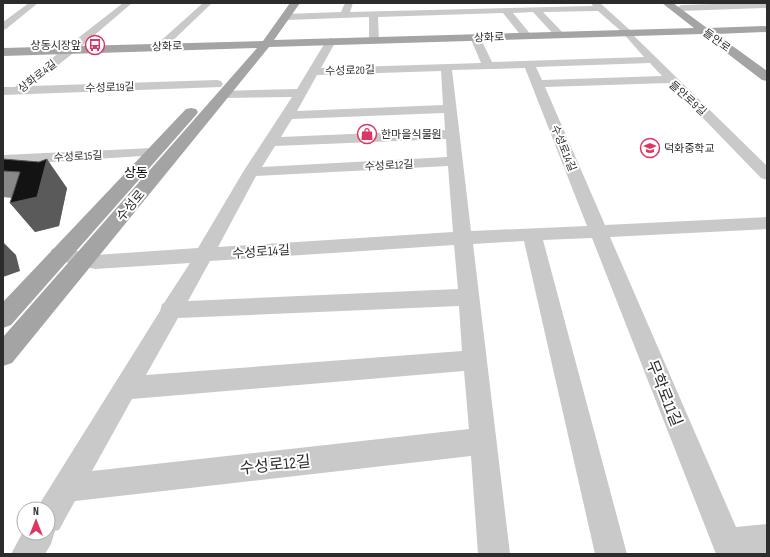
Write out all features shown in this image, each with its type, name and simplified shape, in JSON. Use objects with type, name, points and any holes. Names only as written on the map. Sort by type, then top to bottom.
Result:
[{"type":"main road","name":"들안로","points":[[667,3],[767,69]]},
{"type":"main road","name":"들안로","points":[[678,5],[767,77]]},
{"type":"main road","name":"수성로","points":[[3,355],[83,260],[220,89],[261,43],[288,8]]},
{"type":"main road","name":"상화로","points":[[3,52],[160,46],[767,29]]},
{"type":"main road","name":"수성로","points":[[3,318],[59,254],[153,152],[220,89]]},
{"type":"street","points":[[3,27],[34,3]]},
{"type":"street","name":"상화로4길","points":[[3,102],[72,49],[128,3]]},
{"type":"street","points":[[160,46],[208,3]]},
{"type":"street","points":[[344,15],[348,3]]},
{"type":"street","points":[[404,13],[405,3]]},
{"type":"street","points":[[597,5],[627,32],[626,33],[671,80]]},
{"type":"street","name":"수성로","points":[[288,8],[344,15],[506,10],[597,5]]},
{"type":"street","points":[[678,5],[767,5]]},
{"type":"street","points":[[541,7],[560,35]]},
{"type":"street","name":"상화로","points":[[506,10],[527,36]]},
{"type":"street","points":[[372,14],[374,40]]},
{"type":"street","points":[[3,18],[15,18]]},
{"type":"street","points":[[475,37],[488,66]]},
{"type":"street","points":[[313,72],[330,41]]},
{"type":"street","name":"수성로20길","points":[[301,93],[313,72],[652,60]]},
{"type":"street","name":"수성로14길","points":[[530,64],[598,232]]},
{"type":"street","points":[[446,67],[494,554]]},
{"type":"street","name":"들안로9길","points":[[538,84],[671,80],[767,175]]},
{"type":"street","points":[[56,505],[126,388],[170,310],[204,255],[251,172],[272,142],[301,93],[220,89]]},
{"type":"street","name":"수성로19길","points":[[3,91],[220,89]]},
{"type":"street","points":[[288,115],[450,109]]},
{"type":"street","points":[[272,142],[453,134]]},
{"type":"street","name":"수성로15길","points":[[3,160],[153,152]]},
{"type":"street","name":"수성로12길","points":[[251,172],[455,161]]},
{"type":"street","name":"수성로14길","points":[[59,254],[95,262],[463,238],[767,223]]},
{"type":"street","name":"무학로11길","points":[[598,232],[729,548]]},
{"type":"street","points":[[532,235],[611,554]]},
{"type":"street","points":[[170,310],[469,296]]},
{"type":"street","points":[[126,388],[475,360]]},
{"type":"street","name":"수성로12길","points":[[66,488],[483,441]]},
{"type":"street","points":[[729,548],[767,538]]},
{"type":"street","points":[[27,554],[35,541]]},
{"type":"building","points":[[3,159],[39,162],[47,159],[37,197],[10,203],[20,172],[3,171]]},
{"type":"place","name":"상동시장앞","points":[[95,45]]},
{"type":"place","name":"한마을식물원","points":[[367,134]]},
{"type":"place","name":"덕화중학교","points":[[650,148]]},
{"type":"district","name":"상동","points":[[136,172]]}]
